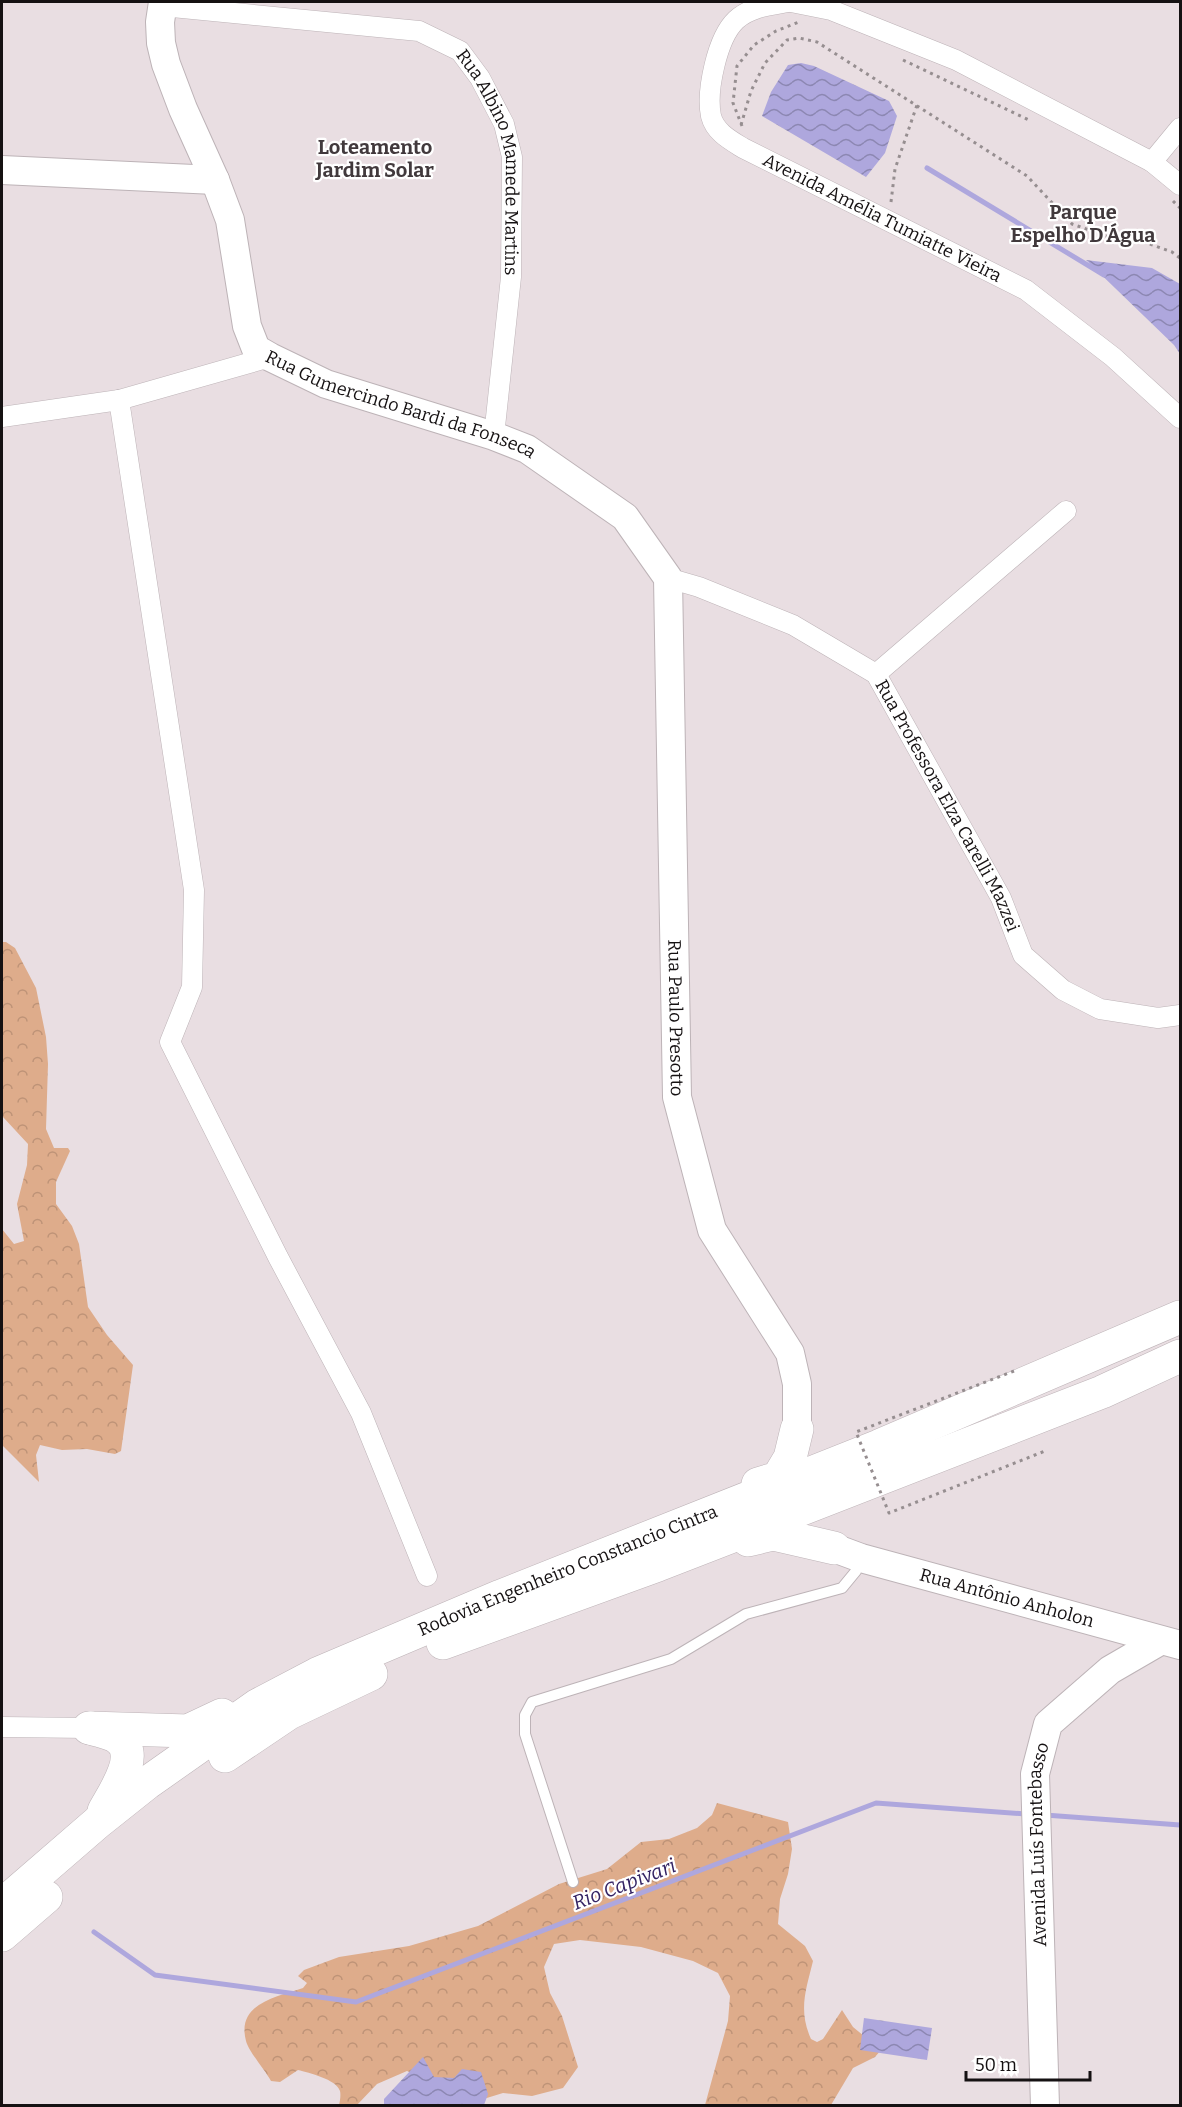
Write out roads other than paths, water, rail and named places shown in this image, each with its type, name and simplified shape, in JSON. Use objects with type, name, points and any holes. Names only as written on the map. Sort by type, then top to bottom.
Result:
[{"type":"highway","name":"Rodovia Engenheiro Constancio Cintra","points":[[2,1935],[148,1808],[289,1713],[419,1652],[658,1565],[884,1460],[1180,1317]]},
{"type":"highway","name":"Rodovia Engenheiro Constancio Cintra","points":[[7,1898],[147,1783],[258,1705],[317,1674],[501,1596],[673,1529],[1102,1392],[1180,1356]]},
{"type":"highway","points":[[797,1429],[798,1460],[801,1466],[806,1468],[884,1460]]},
{"type":"highway","points":[[673,1529],[748,1488],[778,1478],[790,1458],[797,1429]]},
{"type":"highway","points":[[847,1553],[812,1531],[808,1523],[884,1460]]},
{"type":"highway","points":[[658,1565],[772,1534],[847,1553]]},
{"type":"highway","points":[[89,1728],[188,1731],[317,1674]]},
{"type":"highway","points":[[89,1728],[117,1737],[126,1749],[125,1771],[98,1822]]},
{"type":"street","name":"Avenida Amélia Tumiatte Vieira","points":[[1176,193],[1152,162],[956,60],[831,10],[790,2],[756,8],[736,20],[722,43],[711,85],[711,118],[722,135],[743,148],[1026,290],[1113,357],[1180,418]]},
{"type":"street","name":"Rua Gumercindo Bardi da Fonseca","points":[[163,4],[161,43],[166,64],[230,220],[247,326],[256,349],[326,384],[494,436],[527,449],[625,517],[668,578]]},
{"type":"street","name":"Rua Albino Mamede Martins","points":[[163,4],[419,31],[460,51],[480,78],[504,124],[512,157],[511,277],[494,436]]},
{"type":"street","points":[[1152,162],[1180,128]]},
{"type":"street","points":[[2,170],[215,180]]},
{"type":"street","points":[[2,417],[119,400],[270,357]]},
{"type":"street","points":[[119,400],[194,890],[192,987],[170,1042],[273,1247],[361,1413],[427,1576]]},
{"type":"street","points":[[876,674],[1066,512]]},
{"type":"street","name":"Rua Professora Elza Carelli Mazzei","points":[[668,578],[699,587],[793,625],[876,674],[1001,898],[1023,955],[1062,990],[1100,1009],[1158,1018],[1180,1015]]},
{"type":"street","name":"Rua Paulo Presotto","points":[[668,578],[677,1097],[712,1230],[790,1353],[797,1384],[797,1429]]},
{"type":"street","name":"Rua Antônio Anholon","points":[[847,1553],[1170,1643]]},
{"type":"street","name":"Avenida Luís Fontebasso","points":[[1045,2106],[1035,1774],[1048,1724],[1110,1671],[1170,1643]]},
{"type":"street","points":[[2,1726],[89,1728]]},
{"type":"lane","points":[[573,1882],[525,1734],[525,1715],[532,1702],[670,1659],[746,1614],[842,1588],[856,1571],[847,1553]]},
{"type":"water","points":[[801,63],[814,66],[889,101],[897,116],[885,153],[866,177],[762,116],[771,92],[788,65]]},
{"type":"water","points":[[1086,260],[1152,268],[1180,284],[1180,354],[1174,345]]},
{"type":"water","points":[[864,2018],[932,2028],[927,2060],[860,2050]]},
{"type":"water","points":[[423,2057],[434,2077],[454,2078],[462,2069],[481,2072],[488,2094],[484,2105],[384,2105],[384,2099]]},
{"type":"waterway","points":[[927,168],[1104,275]]},
{"type":"waterway","name":"Rio Capivari","points":[[94,1932],[155,1975],[356,2002],[876,1803],[1026,1814]]},
{"type":"waterway","name":"Rio Capivari","points":[[1045,1815],[1180,1825]]},
{"type":"district","name":"Loteamento Jardim Solar","points":[[375,158]]},
{"type":"district","name":"Parque Espelho D'Água","points":[[1083,224]]}]
